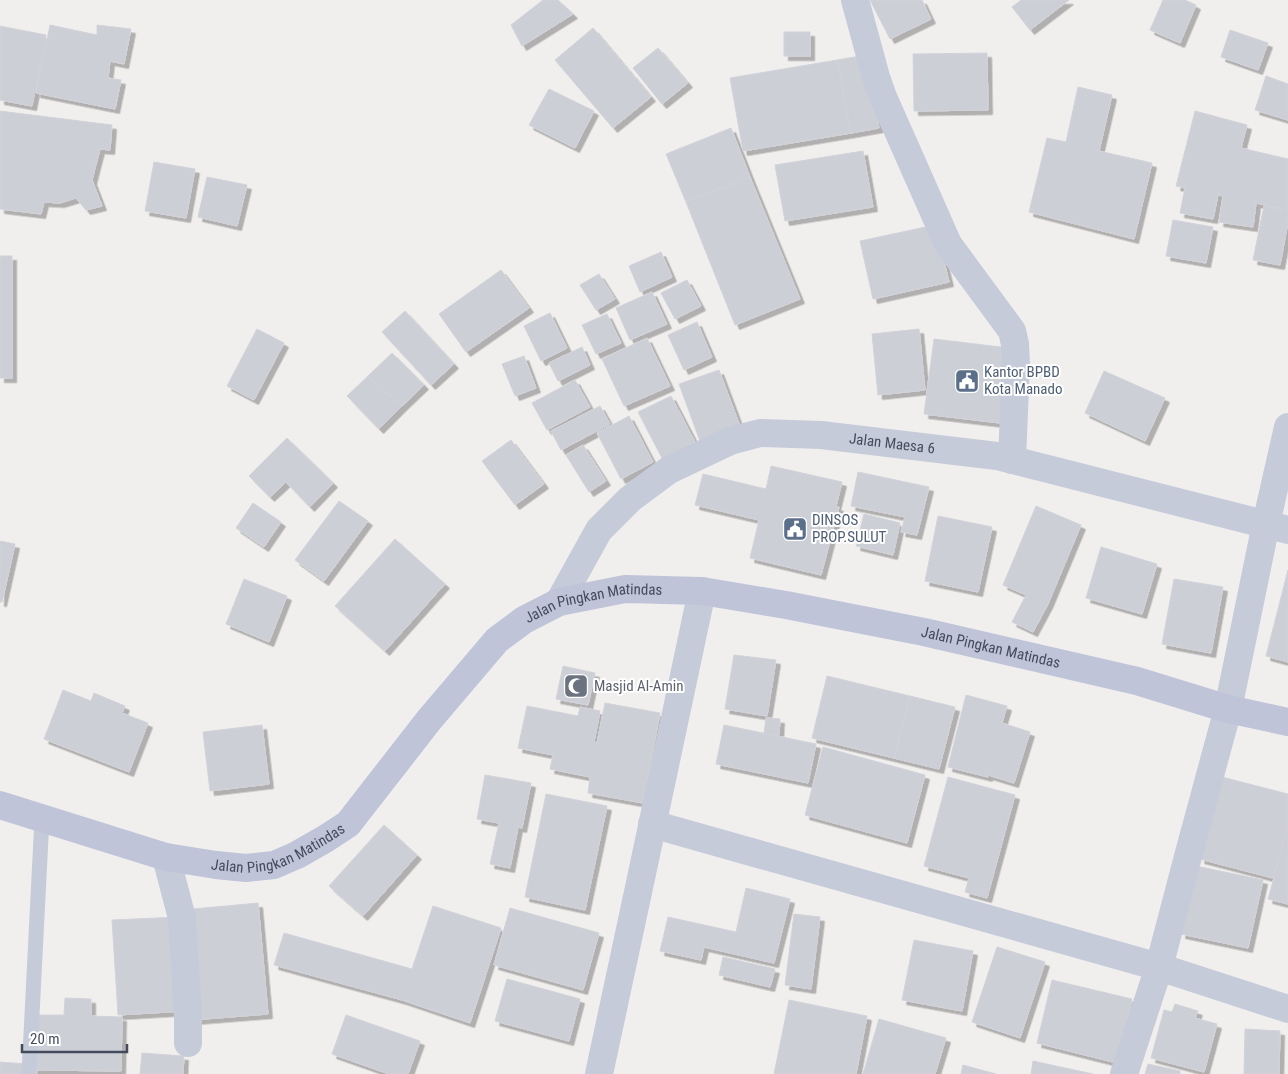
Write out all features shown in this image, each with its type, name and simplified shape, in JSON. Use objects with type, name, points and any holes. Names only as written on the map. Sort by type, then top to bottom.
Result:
[{"type":"street","points":[[855,0],[883,98],[948,244],[1012,331],[1016,364],[1012,460]]},
{"type":"street","points":[[1124,1074],[1159,967],[1277,527],[1288,427]]},
{"type":"street","name":"Jalan Maesa 6","points":[[559,602],[599,530],[630,499],[669,470],[730,441],[760,433],[821,435],[998,456],[1277,527]]},
{"type":"street","name":"Jalan Pingkan Matindas","points":[[0,805],[166,857],[246,868],[274,865],[297,855],[348,824],[429,720],[497,640],[524,620],[559,602],[625,589],[702,590],[924,632],[1137,681],[1228,709],[1288,722]]},
{"type":"street","points":[[599,1074],[702,590]]},
{"type":"street","points":[[652,824],[1159,967],[1288,1009]]},
{"type":"street","points":[[166,857],[182,918],[188,1043]]},
{"type":"lane","points":[[29,1074],[42,818]]},
{"type":"building","points":[[543,0],[558,0],[573,14],[522,46],[511,25]]},
{"type":"building","points":[[870,0],[922,0],[931,19],[890,39]]},
{"type":"building","points":[[1021,0],[1069,0],[1030,30],[1012,7]]},
{"type":"building","points":[[1163,0],[1185,0],[1196,5],[1180,43],[1150,30]]},
{"type":"building","points":[[50,25],[97,35],[97,25],[131,29],[124,64],[110,61],[108,78],[121,80],[115,109],[36,93]]},
{"type":"building","points":[[0,26],[46,35],[32,106],[0,100]]},
{"type":"building","points":[[593,28],[651,97],[613,128],[555,60]]},
{"type":"building","points":[[1230,30],[1268,43],[1258,70],[1221,57]]},
{"type":"building","points":[[784,32],[810,32],[810,56],[784,56]]},
{"type":"building","points":[[658,48],[688,83],[662,104],[633,68]]},
{"type":"building","points":[[987,53],[988,110],[914,111],[913,54]]},
{"type":"building","points":[[866,55],[879,128],[851,133],[837,60]]},
{"type":"building","points":[[837,60],[851,133],[743,151],[730,78]]},
{"type":"building","points":[[1266,76],[1288,84],[1288,120],[1255,110]]},
{"type":"building","points":[[1078,87],[1112,95],[1099,151],[1152,163],[1134,239],[1029,212],[1047,138],[1066,142]]},
{"type":"building","points":[[549,89],[594,111],[575,148],[529,125]]},
{"type":"building","points":[[0,111],[112,125],[110,150],[100,149],[92,180],[102,206],[86,210],[76,198],[60,203],[44,202],[41,214],[0,209]]},
{"type":"building","points":[[1195,111],[1247,125],[1241,148],[1288,159],[1288,210],[1256,203],[1253,227],[1219,222],[1223,196],[1218,195],[1213,219],[1180,213],[1185,188],[1176,186]]},
{"type":"building","points":[[731,128],[750,177],[686,202],[666,154]]},
{"type":"building","points":[[863,151],[873,207],[785,221],[775,165]]},
{"type":"building","points":[[154,162],[195,169],[186,218],[145,211]]},
{"type":"building","points":[[207,177],[247,185],[237,226],[198,217]]},
{"type":"building","points":[[750,177],[800,299],[735,325],[686,202]]},
{"type":"building","points":[[1264,206],[1288,210],[1288,222],[1280,265],[1253,260]]},
{"type":"building","points":[[1173,220],[1213,227],[1206,263],[1166,256]]},
{"type":"building","points":[[935,225],[949,282],[873,299],[860,241]]},
{"type":"building","points":[[661,252],[672,277],[640,292],[629,266]]},
{"type":"building","points":[[0,256],[12,256],[12,378],[0,378]]},
{"type":"building","points":[[501,270],[529,308],[466,352],[439,314]]},
{"type":"building","points":[[599,274],[615,299],[596,310],[580,285]]},
{"type":"building","points":[[687,280],[701,306],[675,319],[661,293]]},
{"type":"building","points":[[652,292],[667,324],[630,340],[616,308]]},
{"type":"building","points":[[405,311],[454,364],[431,385],[382,332]]},
{"type":"building","points":[[550,313],[567,348],[541,361],[524,326]]},
{"type":"building","points":[[607,314],[621,343],[596,354],[582,325]]},
{"type":"building","points":[[697,322],[712,357],[684,370],[668,335]]},
{"type":"building","points":[[257,329],[284,343],[254,400],[227,386]]},
{"type":"building","points":[[919,329],[925,390],[878,395],[872,334]]},
{"type":"building","points":[[647,338],[670,386],[624,406],[602,359]]},
{"type":"building","name":"Kantor BPBD Kota Manado","points":[[934,339],[1009,348],[1000,423],[924,414]]},
{"type":"building","points":[[582,347],[590,365],[558,381],[549,363]]},
{"type":"building","points":[[392,353],[424,385],[402,406],[368,376]]},
{"type":"building","points":[[524,356],[536,388],[515,396],[502,364]]},
{"type":"building","points":[[719,370],[741,429],[701,444],[679,384]]},
{"type":"building","points":[[1104,371],[1165,398],[1145,441],[1085,413]]},
{"type":"building","points":[[368,376],[402,406],[379,429],[347,396]]},
{"type":"building","points":[[575,380],[590,407],[547,430],[532,403]]},
{"type":"building","points":[[671,396],[697,446],[664,462],[638,412]]},
{"type":"building","points":[[600,406],[610,424],[561,450],[551,431]]},
{"type":"building","points":[[629,416],[653,462],[621,479],[597,433]]},
{"type":"building","points":[[287,438],[333,483],[310,507],[286,482],[270,497],[249,476]]},
{"type":"building","points":[[511,440],[544,484],[515,505],[482,461]]},
{"type":"building","points":[[583,445],[606,481],[589,492],[566,455]]},
{"type":"building","name":"DINSOS PROP.SULUT","points":[[771,466],[842,482],[836,506],[839,507],[821,575],[750,558],[759,520],[695,505],[703,474],[766,489]]},
{"type":"building","points":[[858,472],[929,487],[917,535],[901,532],[905,517],[851,506]]},
{"type":"building","points":[[339,501],[368,521],[324,581],[295,560]]},
{"type":"building","points":[[253,503],[281,522],[264,547],[236,528]]},
{"type":"building","points":[[1036,506],[1081,525],[1048,604],[1033,632],[1012,622],[1026,595],[1003,585]]},
{"type":"building","points":[[864,514],[900,523],[893,555],[856,546]]},
{"type":"building","points":[[938,516],[992,527],[978,592],[925,581]]},
{"type":"building","points":[[395,539],[445,584],[385,651],[335,606]]},
{"type":"building","points":[[0,541],[15,544],[2,602],[0,602]]},
{"type":"building","points":[[1101,547],[1157,564],[1142,614],[1086,598]]},
{"type":"building","points":[[1288,570],[1288,662],[1266,656]]},
{"type":"building","points":[[244,579],[287,596],[269,642],[226,624]]},
{"type":"building","points":[[1174,579],[1223,587],[1211,653],[1162,644]]},
{"type":"building","points":[[734,655],[776,660],[767,716],[725,709]]},
{"type":"building","name":"Masjid Al-Amin","points":[[563,666],[595,673],[588,705],[556,699]]},
{"type":"building","points":[[827,676],[910,696],[894,758],[812,738]]},
{"type":"building","points":[[63,690],[91,701],[94,693],[125,706],[122,713],[148,723],[129,772],[44,739]]},
{"type":"building","points":[[966,695],[1007,706],[1002,723],[1030,732],[1014,783],[988,775],[988,777],[948,767]]},
{"type":"building","points":[[910,696],[955,707],[939,769],[894,758]]},
{"type":"building","points":[[605,703],[660,713],[643,803],[588,793],[590,777],[550,769],[553,755],[518,748],[527,706],[578,716],[580,707],[600,711],[594,742],[597,743]]},
{"type":"building","points":[[766,718],[780,719],[779,735],[764,733]]},
{"type":"building","points":[[262,725],[269,784],[210,791],[203,732]]},
{"type":"building","points":[[724,725],[816,744],[808,783],[716,764]]},
{"type":"building","points":[[823,747],[925,775],[907,843],[805,815]]},
{"type":"building","points":[[485,775],[531,783],[522,828],[518,827],[510,868],[490,864],[499,823],[477,819]]},
{"type":"building","points":[[948,777],[1015,795],[987,898],[965,892],[969,878],[924,866]]},
{"type":"building","points":[[1222,777],[1288,794],[1288,828],[1273,878],[1200,859]]},
{"type":"building","points":[[546,794],[607,806],[585,910],[525,897]]},
{"type":"building","points":[[384,825],[417,855],[363,916],[329,886]]},
{"type":"building","points":[[1288,828],[1288,904],[1268,899]]},
{"type":"building","points":[[1196,866],[1263,880],[1248,948],[1181,934]]},
{"type":"building","points":[[746,888],[790,899],[774,963],[704,947],[701,960],[660,951],[668,917],[736,932]]},
{"type":"building","points":[[258,903],[268,1014],[192,1020],[182,910]]},
{"type":"building","points":[[433,906],[501,928],[470,1023],[402,1000],[274,965],[284,933],[412,969]]},
{"type":"building","points":[[510,908],[599,933],[583,990],[494,965]]},
{"type":"building","points":[[794,914],[820,917],[811,989],[785,985]]},
{"type":"building","points":[[179,917],[185,1011],[118,1015],[112,920]]},
{"type":"building","points":[[914,940],[973,951],[962,1011],[902,1000]]},
{"type":"building","points":[[997,947],[1045,962],[1020,1038],[972,1022]]},
{"type":"building","points":[[723,957],[775,969],[770,987],[719,975]]},
{"type":"building","points":[[507,979],[580,999],[569,1041],[495,1021]]},
{"type":"building","points":[[1052,980],[1132,999],[1117,1063],[1037,1043]]},
{"type":"building","points":[[65,998],[91,999],[91,1016],[122,1017],[121,1071],[33,1070],[34,1015],[64,1015]]},
{"type":"building","points":[[789,1000],[867,1016],[856,1074],[774,1074]]},
{"type":"building","points":[[1175,1004],[1198,1011],[1195,1018],[1217,1024],[1204,1072],[1151,1058],[1164,1010],[1172,1012]]},
{"type":"building","points":[[346,1015],[420,1041],[408,1074],[389,1074],[332,1054]]},
{"type":"building","points":[[879,1019],[946,1038],[935,1074],[863,1074]]},
{"type":"building","points":[[1245,1029],[1280,1031],[1279,1074],[1244,1074]]},
{"type":"building","points":[[142,1053],[184,1056],[183,1074],[140,1074]]},
{"type":"building","points":[[1033,1061],[1093,1074],[1031,1074]]},
{"type":"building","points":[[0,1062],[27,1064],[27,1074],[0,1074]]},
{"type":"building","points":[[1148,1064],[1180,1071],[1180,1074],[1145,1074]]},
{"type":"building","points":[[963,1065],[996,1074],[961,1074]]},
{"type":"place","name":"Kantor BPBD Kota Manado","points":[[967,381]]},
{"type":"place","name":"DINSOS PROP.SULUT","points":[[795,529]]},
{"type":"place","name":"Masjid Al-Amin","points":[[576,686]]}]
